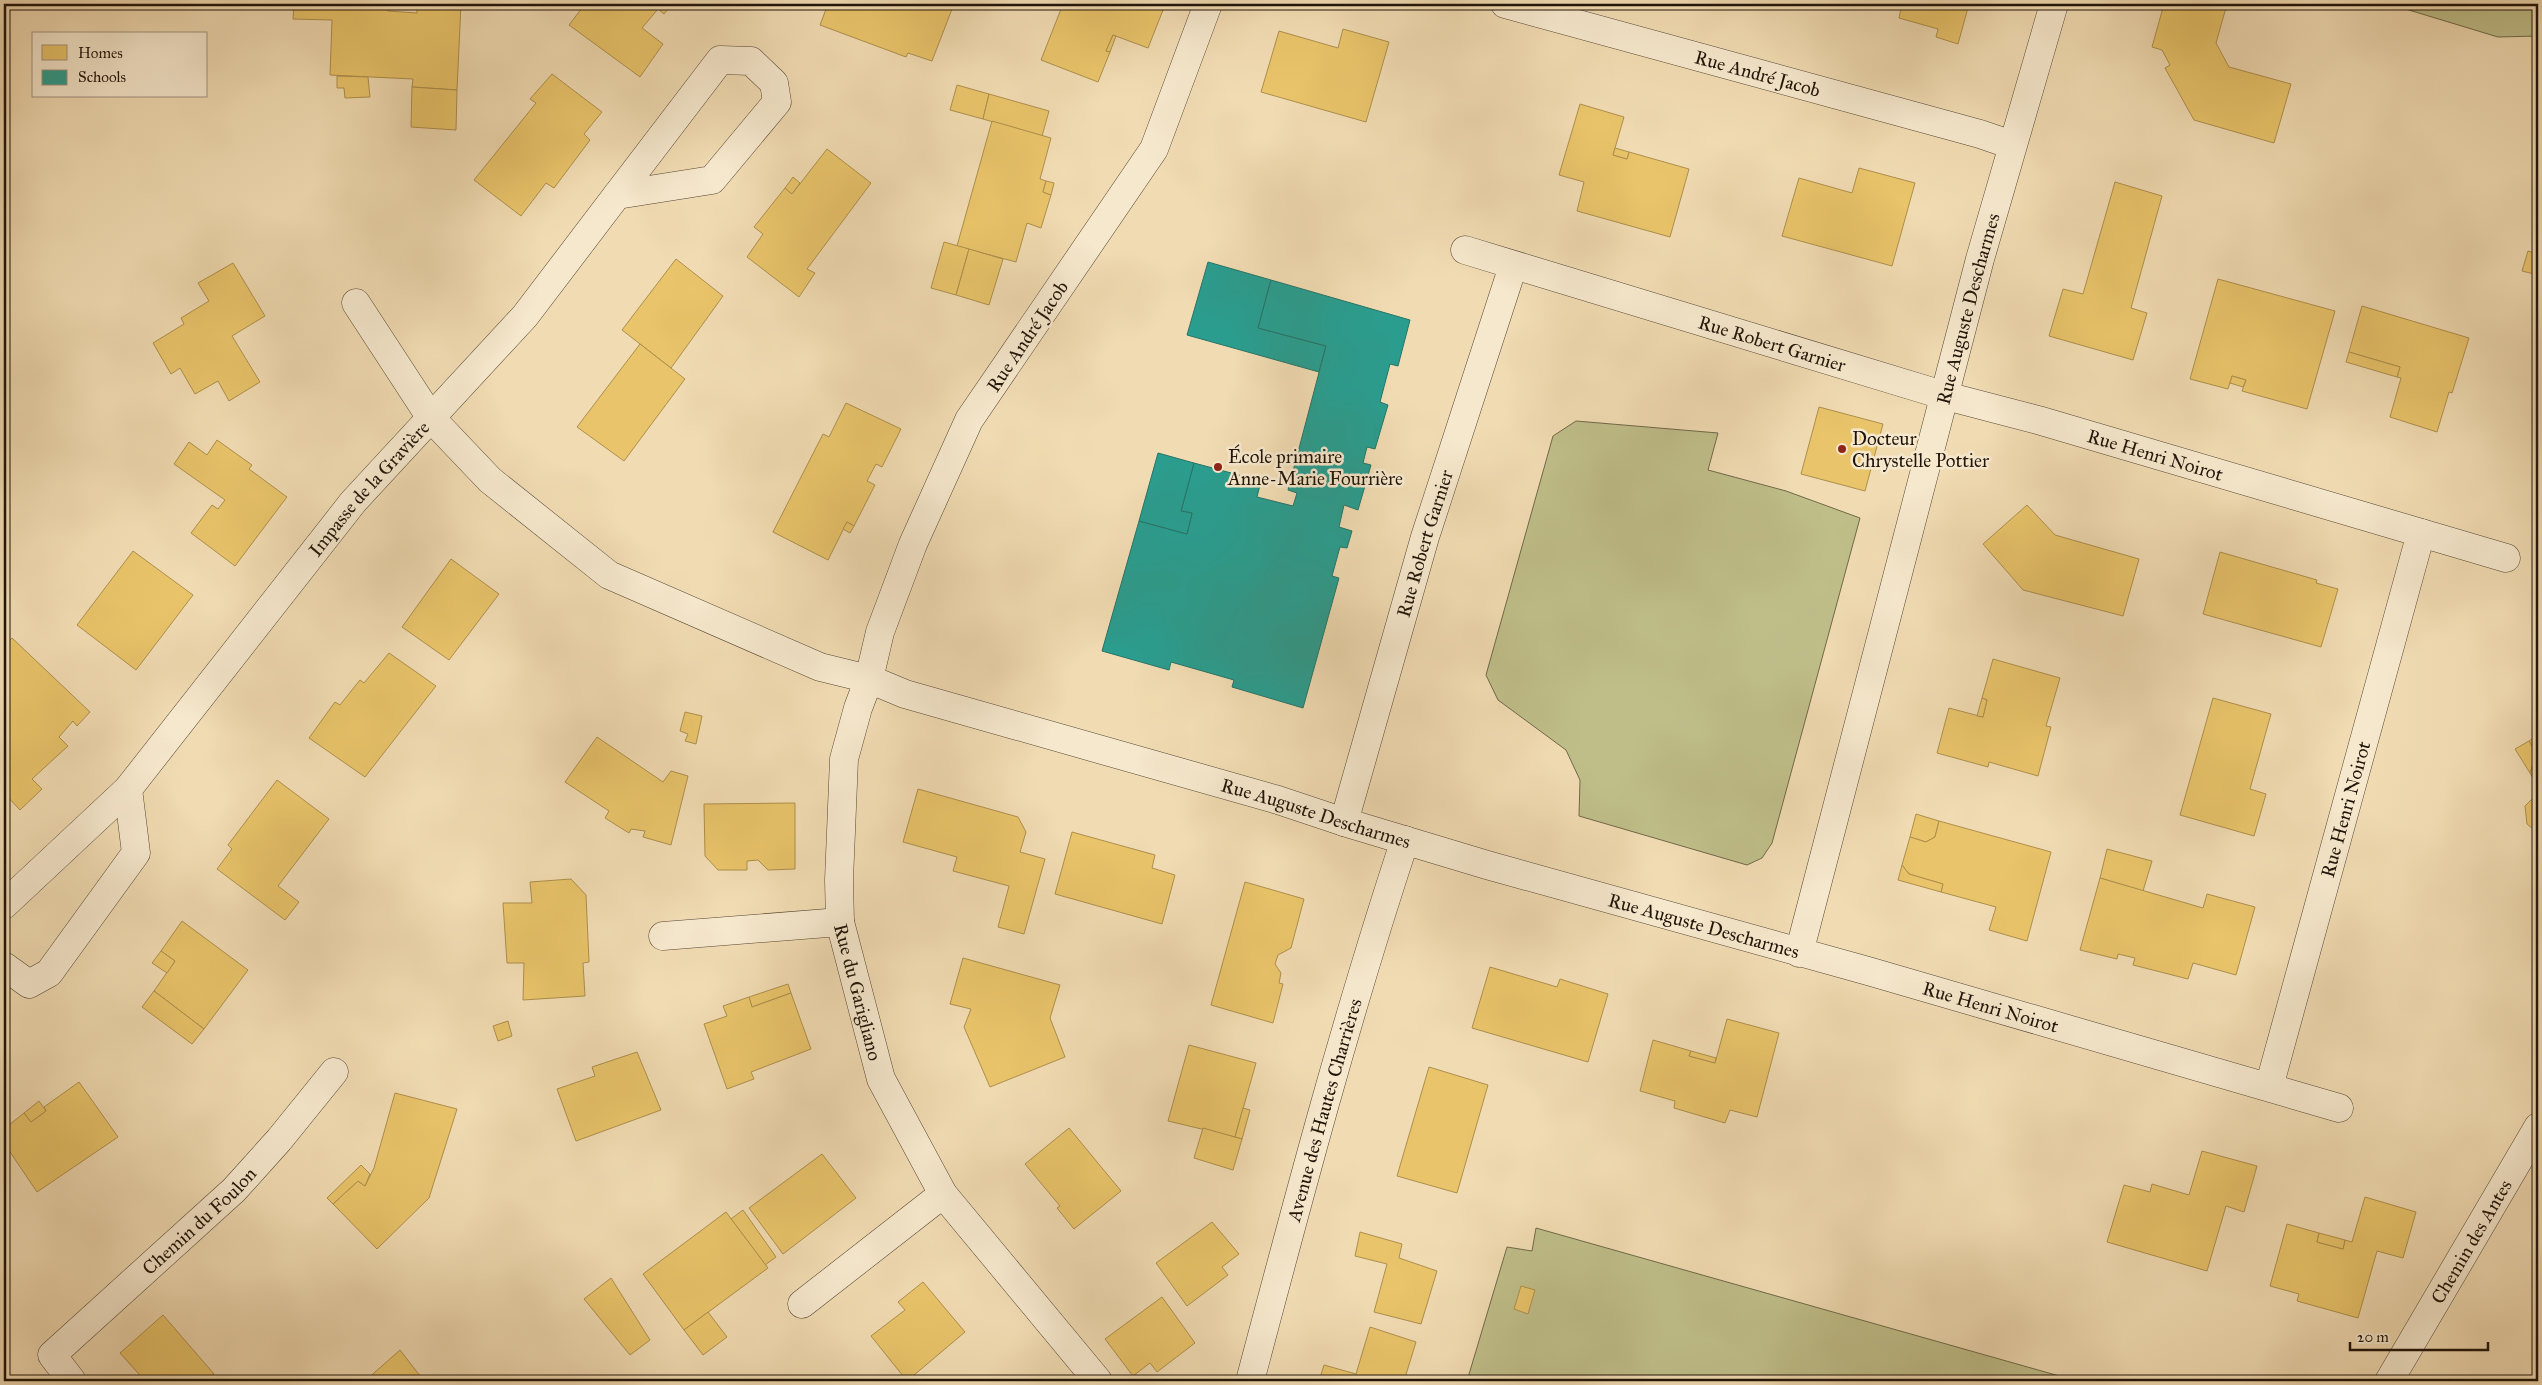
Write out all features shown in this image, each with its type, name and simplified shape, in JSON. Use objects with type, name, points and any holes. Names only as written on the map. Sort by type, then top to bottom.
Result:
[{"type":"street","name":"Rue André Jacob","points":[[840,922],[839,880],[844,759],[858,708],[869,679],[880,632],[913,544],[969,420],[1154,149],[1208,4]]},
{"type":"street","name":"Rue André Jacob","points":[[1505,4],[1980,134],[2012,145]]},
{"type":"street","name":"Rue Auguste Descharmes","points":[[356,303],[431,418],[490,480],[609,575],[820,667],[869,679],[904,694],[1278,800],[1405,840],[1799,953],[2012,145],[2054,4]]},
{"type":"street","name":"Impasse de la Gravière","points":[[4,904],[128,789],[353,502],[525,316],[617,195],[720,60],[751,61],[774,84],[777,102],[712,180],[617,195]]},
{"type":"street","name":"Rue Robert Garnier","points":[[1464,250],[1946,396]]},
{"type":"street","name":"Rue Robert Garnier","points":[[1344,822],[1425,537],[1513,266]]},
{"type":"street","name":"Rue Henri Noirot","points":[[1946,396],[2038,420],[2506,558]]},
{"type":"street","name":"Rue Henri Noirot","points":[[2269,1087],[2421,533]]},
{"type":"street","points":[[4,966],[29,984],[49,972],[136,853],[128,789]]},
{"type":"street","name":"Avenue des Hautes Charrières","points":[[1250,1381],[1301,1191],[1382,909],[1405,840]]},
{"type":"street","name":"Rue du Garigliano","points":[[663,936],[840,922],[881,1079],[943,1194],[1098,1381]]},
{"type":"street","name":"Rue Henri Noirot","points":[[1799,953],[2338,1108]]},
{"type":"street","name":"Chemin du Foulon","points":[[72,1381],[52,1355],[234,1190],[279,1140],[334,1072]]},
{"type":"street","name":"Chemin des Antes","points":[[2390,1381],[2538,1127]]},
{"type":"street","points":[[802,1304],[943,1194]]},
{"type":"shaded area","points":[[2389,4],[2538,4],[2538,36],[2498,37]]},
{"type":"shaded area","points":[[1576,421],[1718,433],[1708,470],[1786,491],[1860,518],[1772,843],[1762,858],[1747,865],[1579,816],[1580,780],[1566,750],[1498,700],[1486,675],[1553,436]]},
{"type":"shaded area","points":[[1536,1228],[2077,1381],[1467,1381],[1507,1247],[1532,1251]]},
{"type":"building: Homes","points":[[294,4],[388,4],[388,11],[417,13],[417,4],[461,4],[457,90],[412,87],[413,79],[330,75],[332,20],[293,19]]},
{"type":"building: Homes","points":[[585,4],[672,4],[664,14],[658,9],[642,28],[663,44],[640,77],[569,25]]},
{"type":"building: Homes","points":[[828,4],[938,4],[952,9],[932,61],[908,53],[906,57],[820,25]]},
{"type":"building: Homes","points":[[1063,4],[1165,5],[1148,48],[1113,35],[1106,51],[1110,52],[1098,82],[1041,60]]},
{"type":"building: Homes","points":[[1902,4],[1969,4],[1958,44],[1936,37],[1938,29],[1899,18]]},
{"type":"building: Homes","points":[[2164,4],[2227,4],[2216,43],[2229,67],[2291,84],[2274,143],[2194,120],[2165,68],[2170,65],[2162,50],[2152,47]]},
{"type":"building: Homes","points":[[1343,29],[1389,42],[1366,122],[1261,92],[1279,31],[1338,48]]},
{"type":"building: Homes","points":[[1113,35],[1116,36],[1110,52],[1106,51]]},
{"type":"building: Homes","points":[[552,74],[602,112],[584,134],[590,140],[554,188],[546,183],[521,216],[474,180],[536,103],[530,99]]},
{"type":"building: Homes","points":[[337,76],[368,77],[370,97],[345,98],[344,88],[337,88]]},
{"type":"building: Homes","points":[[957,85],[989,94],[983,119],[950,110]]},
{"type":"building: Homes","points":[[412,87],[457,90],[456,130],[411,127]]},
{"type":"building: Homes","points":[[989,94],[1049,111],[1042,136],[983,119]]},
{"type":"building: Homes","points":[[1580,104],[1624,117],[1613,155],[1627,159],[1629,152],[1689,169],[1670,237],[1577,211],[1584,182],[1559,175]]},
{"type":"building: Homes","points":[[992,121],[1051,138],[1040,179],[1046,181],[1043,192],[1051,195],[1041,228],[1027,223],[1016,262],[957,246]]},
{"type":"building: Homes","points":[[1615,148],[1629,152],[1627,159],[1613,155]]},
{"type":"building: Homes","points":[[827,149],[871,183],[807,269],[815,273],[799,297],[747,257],[763,234],[754,227],[785,188],[792,194]]},
{"type":"building: Homes","points":[[1859,168],[1915,183],[1892,266],[1782,236],[1799,178],[1852,193]]},
{"type":"building: Homes","points":[[793,177],[800,183],[792,194],[785,188]]},
{"type":"building: Homes","points":[[1046,181],[1054,183],[1051,195],[1043,192]]},
{"type":"building: Homes","points":[[2115,182],[2162,196],[2131,308],[2147,313],[2133,360],[2049,336],[2063,289],[2083,294]]},
{"type":"building: Homes","points":[[944,242],[969,249],[956,295],[931,288]]},
{"type":"building: Homes","points":[[969,249],[1003,259],[989,305],[956,295]]},
{"type":"building: Homes","points":[[2528,251],[2538,254],[2538,275],[2522,271]]},
{"type":"building: Homes","points":[[676,259],[723,296],[671,368],[622,330]]},
{"type":"building: Homes","points":[[233,263],[265,316],[232,336],[260,382],[229,401],[218,381],[195,394],[180,368],[171,374],[153,343],[184,324],[181,318],[209,301],[198,283]]},
{"type":"building: Homes","points":[[2218,279],[2335,311],[2307,409],[2242,391],[2246,380],[2232,376],[2228,389],[2190,379]]},
{"type":"building: Homes","points":[[2362,306],[2469,338],[2452,393],[2449,392],[2437,432],[2390,417],[2401,378],[2397,377],[2400,367],[2349,352]]},
{"type":"building: Homes","points":[[640,344],[685,379],[624,461],[577,427]]},
{"type":"building: Homes","points":[[2349,352],[2400,367],[2397,377],[2346,362]]},
{"type":"building: Homes","points":[[2232,376],[2246,380],[2243,387],[2230,383]]},
{"type":"building: Homes","points":[[846,403],[901,429],[882,467],[876,464],[867,481],[875,485],[854,526],[847,522],[828,560],[773,532],[823,434],[829,437]]},
{"type":"building: Homes","name":"Docteur Chrystelle Pottier","points":[[1819,407],[1883,424],[1865,491],[1801,474]]},
{"type":"building: Homes","points":[[217,440],[252,465],[249,469],[287,497],[235,566],[191,533],[212,505],[218,509],[225,500],[174,464],[189,442],[207,455]]},
{"type":"building: Homes","points":[[2027,505],[2055,535],[2139,559],[2123,616],[2023,590],[1983,544]]},
{"type":"building: Homes","points":[[847,522],[854,526],[850,533],[843,529]]},
{"type":"building: Homes","points":[[133,551],[193,595],[136,670],[77,625]]},
{"type":"building: Homes","points":[[2220,552],[2317,580],[2316,583],[2338,589],[2321,647],[2203,614]]},
{"type":"building: Homes","points":[[451,559],[499,594],[449,660],[402,627]]},
{"type":"building: Homes","points":[[12,638],[90,712],[77,726],[73,721],[59,737],[68,746],[32,779],[42,789],[20,810],[4,793],[4,704],[9,699],[4,694],[4,646]]},
{"type":"building: Homes","points":[[389,653],[436,686],[365,777],[309,738],[335,702],[340,705],[360,680],[364,683]]},
{"type":"building: Homes","points":[[1993,659],[2060,678],[2046,726],[2051,727],[2038,776],[1989,762],[1988,767],[1937,753],[1949,708],[1983,717],[1987,700],[1982,698]]},
{"type":"building: Homes","points":[[1982,698],[1987,700],[1983,717],[1977,716]]},
{"type":"building: Homes","points":[[2213,698],[2271,714],[2250,789],[2266,794],[2254,836],[2180,815]]},
{"type":"building: Homes","points":[[685,712],[702,716],[696,744],[685,741],[688,734],[680,731]]},
{"type":"building: Homes","points":[[2538,735],[2538,756],[2529,741]]},
{"type":"building: Homes","points":[[597,737],[663,782],[671,771],[688,776],[671,845],[643,837],[645,831],[631,829],[629,833],[605,818],[609,811],[565,782]]},
{"type":"building: Homes","points":[[2529,741],[2538,756],[2530,773],[2515,749]]},
{"type":"building: Homes","points":[[2538,758],[2538,787],[2530,773],[2534,761]]},
{"type":"building: Homes","points":[[277,780],[329,819],[278,886],[299,902],[285,920],[217,869],[232,849],[228,845]]},
{"type":"building: Homes","points":[[918,789],[1018,817],[1026,832],[1020,852],[1045,859],[1024,934],[998,927],[1009,886],[953,871],[957,857],[903,842]]},
{"type":"building: Homes","points":[[2538,796],[2538,833],[2527,824],[2525,806]]},
{"type":"building: Homes","points":[[795,803],[795,869],[768,870],[758,860],[747,861],[747,870],[718,870],[705,856],[704,804]]},
{"type":"building: Homes","points":[[1916,814],[1939,821],[1935,837],[1926,842],[1910,837]]},
{"type":"building: Homes","points":[[1939,821],[2051,852],[2027,941],[1989,930],[1996,907],[1941,892],[1943,884],[1909,874],[1902,865],[1910,837],[1926,842],[1935,837]]},
{"type":"building: Homes","points":[[1072,832],[1155,855],[1152,868],[1175,875],[1162,924],[1055,894]]},
{"type":"building: Homes","points":[[2107,849],[2152,861],[2143,891],[2100,878]]},
{"type":"building: Homes","points":[[1902,865],[1909,874],[1943,884],[1941,892],[1898,880]]},
{"type":"building: Homes","points":[[2100,878],[2203,908],[2207,894],[2255,907],[2236,975],[2193,963],[2188,979],[2133,965],[2135,958],[2118,954],[2117,959],[2080,950]]},
{"type":"building: Homes","points":[[571,879],[586,895],[589,962],[583,963],[585,996],[523,1000],[524,963],[507,963],[503,903],[532,903],[530,882]]},
{"type":"building: Homes","points":[[1245,882],[1304,899],[1291,948],[1278,955],[1275,964],[1281,973],[1279,983],[1283,984],[1273,1023],[1211,1005]]},
{"type":"building: Homes","points":[[182,921],[248,970],[204,1029],[154,991],[175,961],[161,951]]},
{"type":"building: Homes","points":[[161,951],[175,961],[167,973],[152,963]]},
{"type":"building: Homes","points":[[963,958],[1060,985],[1050,1018],[1065,1057],[990,1087],[964,1027],[971,1009],[950,1004]]},
{"type":"building: Homes","points":[[1490,967],[1557,987],[1560,979],[1608,994],[1588,1062],[1472,1028]]},
{"type":"building: Homes","points":[[788,984],[791,993],[752,1007],[749,997]]},
{"type":"building: Homes","points":[[154,991],[204,1029],[192,1044],[142,1007]]},
{"type":"building: Homes","points":[[791,993],[811,1049],[751,1072],[754,1079],[727,1089],[704,1024],[727,1016],[723,1006],[749,997],[752,1007]]},
{"type":"building: Homes","points":[[1727,1019],[1779,1033],[1757,1117],[1730,1110],[1725,1123],[1674,1108],[1675,1101],[1640,1091],[1653,1040],[1691,1051],[1689,1056],[1715,1063]]},
{"type":"building: Homes","points":[[508,1021],[512,1036],[498,1041],[493,1026]]},
{"type":"building: Homes","points":[[1189,1045],[1256,1063],[1235,1137],[1168,1121]]},
{"type":"building: Homes","points":[[1691,1051],[1716,1058],[1715,1063],[1689,1056]]},
{"type":"building: Homes","points":[[637,1052],[661,1110],[576,1141],[557,1089],[595,1076],[592,1067]]},
{"type":"building: Homes","points":[[1429,1067],[1488,1085],[1457,1193],[1397,1176]]},
{"type":"building: Homes","points":[[79,1082],[118,1137],[37,1192],[4,1143],[4,1129],[24,1113],[31,1122],[46,1111],[44,1107]]},
{"type":"building: Homes","points":[[395,1093],[457,1109],[429,1198],[377,1249],[333,1204],[358,1181],[365,1186],[374,1168]]},
{"type":"building: Homes","points":[[39,1101],[46,1111],[31,1122],[24,1113]]},
{"type":"building: Homes","points":[[1243,1108],[1250,1110],[1242,1139],[1235,1137]]},
{"type":"building: Homes","points":[[1069,1128],[1121,1191],[1074,1229],[1057,1208],[1060,1206],[1025,1164]]},
{"type":"building: Homes","points":[[1203,1128],[1242,1139],[1233,1170],[1194,1158]]},
{"type":"building: Homes","points":[[2202,1151],[2257,1166],[2244,1212],[2226,1206],[2207,1271],[2107,1242],[2124,1185],[2150,1192],[2152,1184],[2189,1195]]},
{"type":"building: Homes","points":[[822,1154],[856,1198],[783,1254],[749,1208]]},
{"type":"building: Homes","points":[[361,1165],[370,1174],[365,1186],[358,1181],[333,1204],[327,1198]]},
{"type":"building: Homes","points":[[2365,1197],[2416,1212],[2403,1258],[2377,1251],[2358,1318],[2297,1301],[2299,1294],[2270,1286],[2287,1224],[2319,1233],[2317,1242],[2343,1249],[2345,1240],[2352,1242]]},
{"type":"building: Homes","points":[[743,1210],[776,1257],[765,1265],[731,1219]]},
{"type":"building: Homes","points":[[726,1212],[768,1268],[684,1330],[643,1274]]},
{"type":"building: Homes","points":[[1212,1222],[1239,1254],[1222,1267],[1228,1275],[1187,1306],[1156,1263]]},
{"type":"building: Homes","points":[[1360,1232],[1402,1244],[1399,1258],[1437,1271],[1421,1324],[1374,1312],[1387,1264],[1355,1256]]},
{"type":"building: Homes","points":[[2319,1233],[2345,1240],[2343,1249],[2317,1242]]},
{"type":"building: Homes","points":[[611,1278],[650,1340],[630,1355],[584,1299]]},
{"type":"building: Homes","points":[[923,1282],[965,1332],[907,1381],[871,1336],[905,1310],[898,1302]]},
{"type":"building: Homes","points":[[1521,1286],[1535,1290],[1528,1314],[1514,1309]]},
{"type":"building: Homes","points":[[1162,1297],[1195,1343],[1157,1372],[1150,1363],[1133,1376],[1105,1339]]},
{"type":"building: Homes","points":[[708,1312],[727,1337],[703,1355],[684,1330]]},
{"type":"building: Homes","points":[[163,1315],[214,1374],[209,1378],[211,1381],[145,1381],[120,1353]]},
{"type":"building: Homes","points":[[1370,1327],[1416,1342],[1404,1381],[1319,1381],[1324,1365],[1356,1374]]},
{"type":"building: Homes","points":[[400,1350],[424,1381],[365,1381]]},
{"type":"building: Schools","points":[[1208,262],[1271,280],[1258,328],[1326,346],[1319,372],[1187,335]]},
{"type":"building: Schools","points":[[1271,280],[1410,320],[1398,366],[1390,364],[1380,402],[1388,405],[1375,449],[1367,447],[1363,463],[1371,465],[1358,510],[1344,505],[1339,527],[1352,531],[1347,548],[1340,547],[1332,576],[1339,578],[1303,708],[1232,687],[1234,680],[1171,662],[1169,670],[1102,651],[1139,521],[1187,534],[1192,513],[1181,511],[1194,463],[1261,481],[1257,497],[1293,506],[1297,493],[1288,490],[1326,346],[1258,328]]},
{"type":"building: Schools","points":[[1158,453],[1194,463],[1181,511],[1192,513],[1187,534],[1139,521]]},
{"type":"place","name":"Docteur Chrystelle Pottier","points":[[1842,449]]},
{"type":"place","name":"École primaire Anne-Marie Fourrière","points":[[1218,467]]}]
